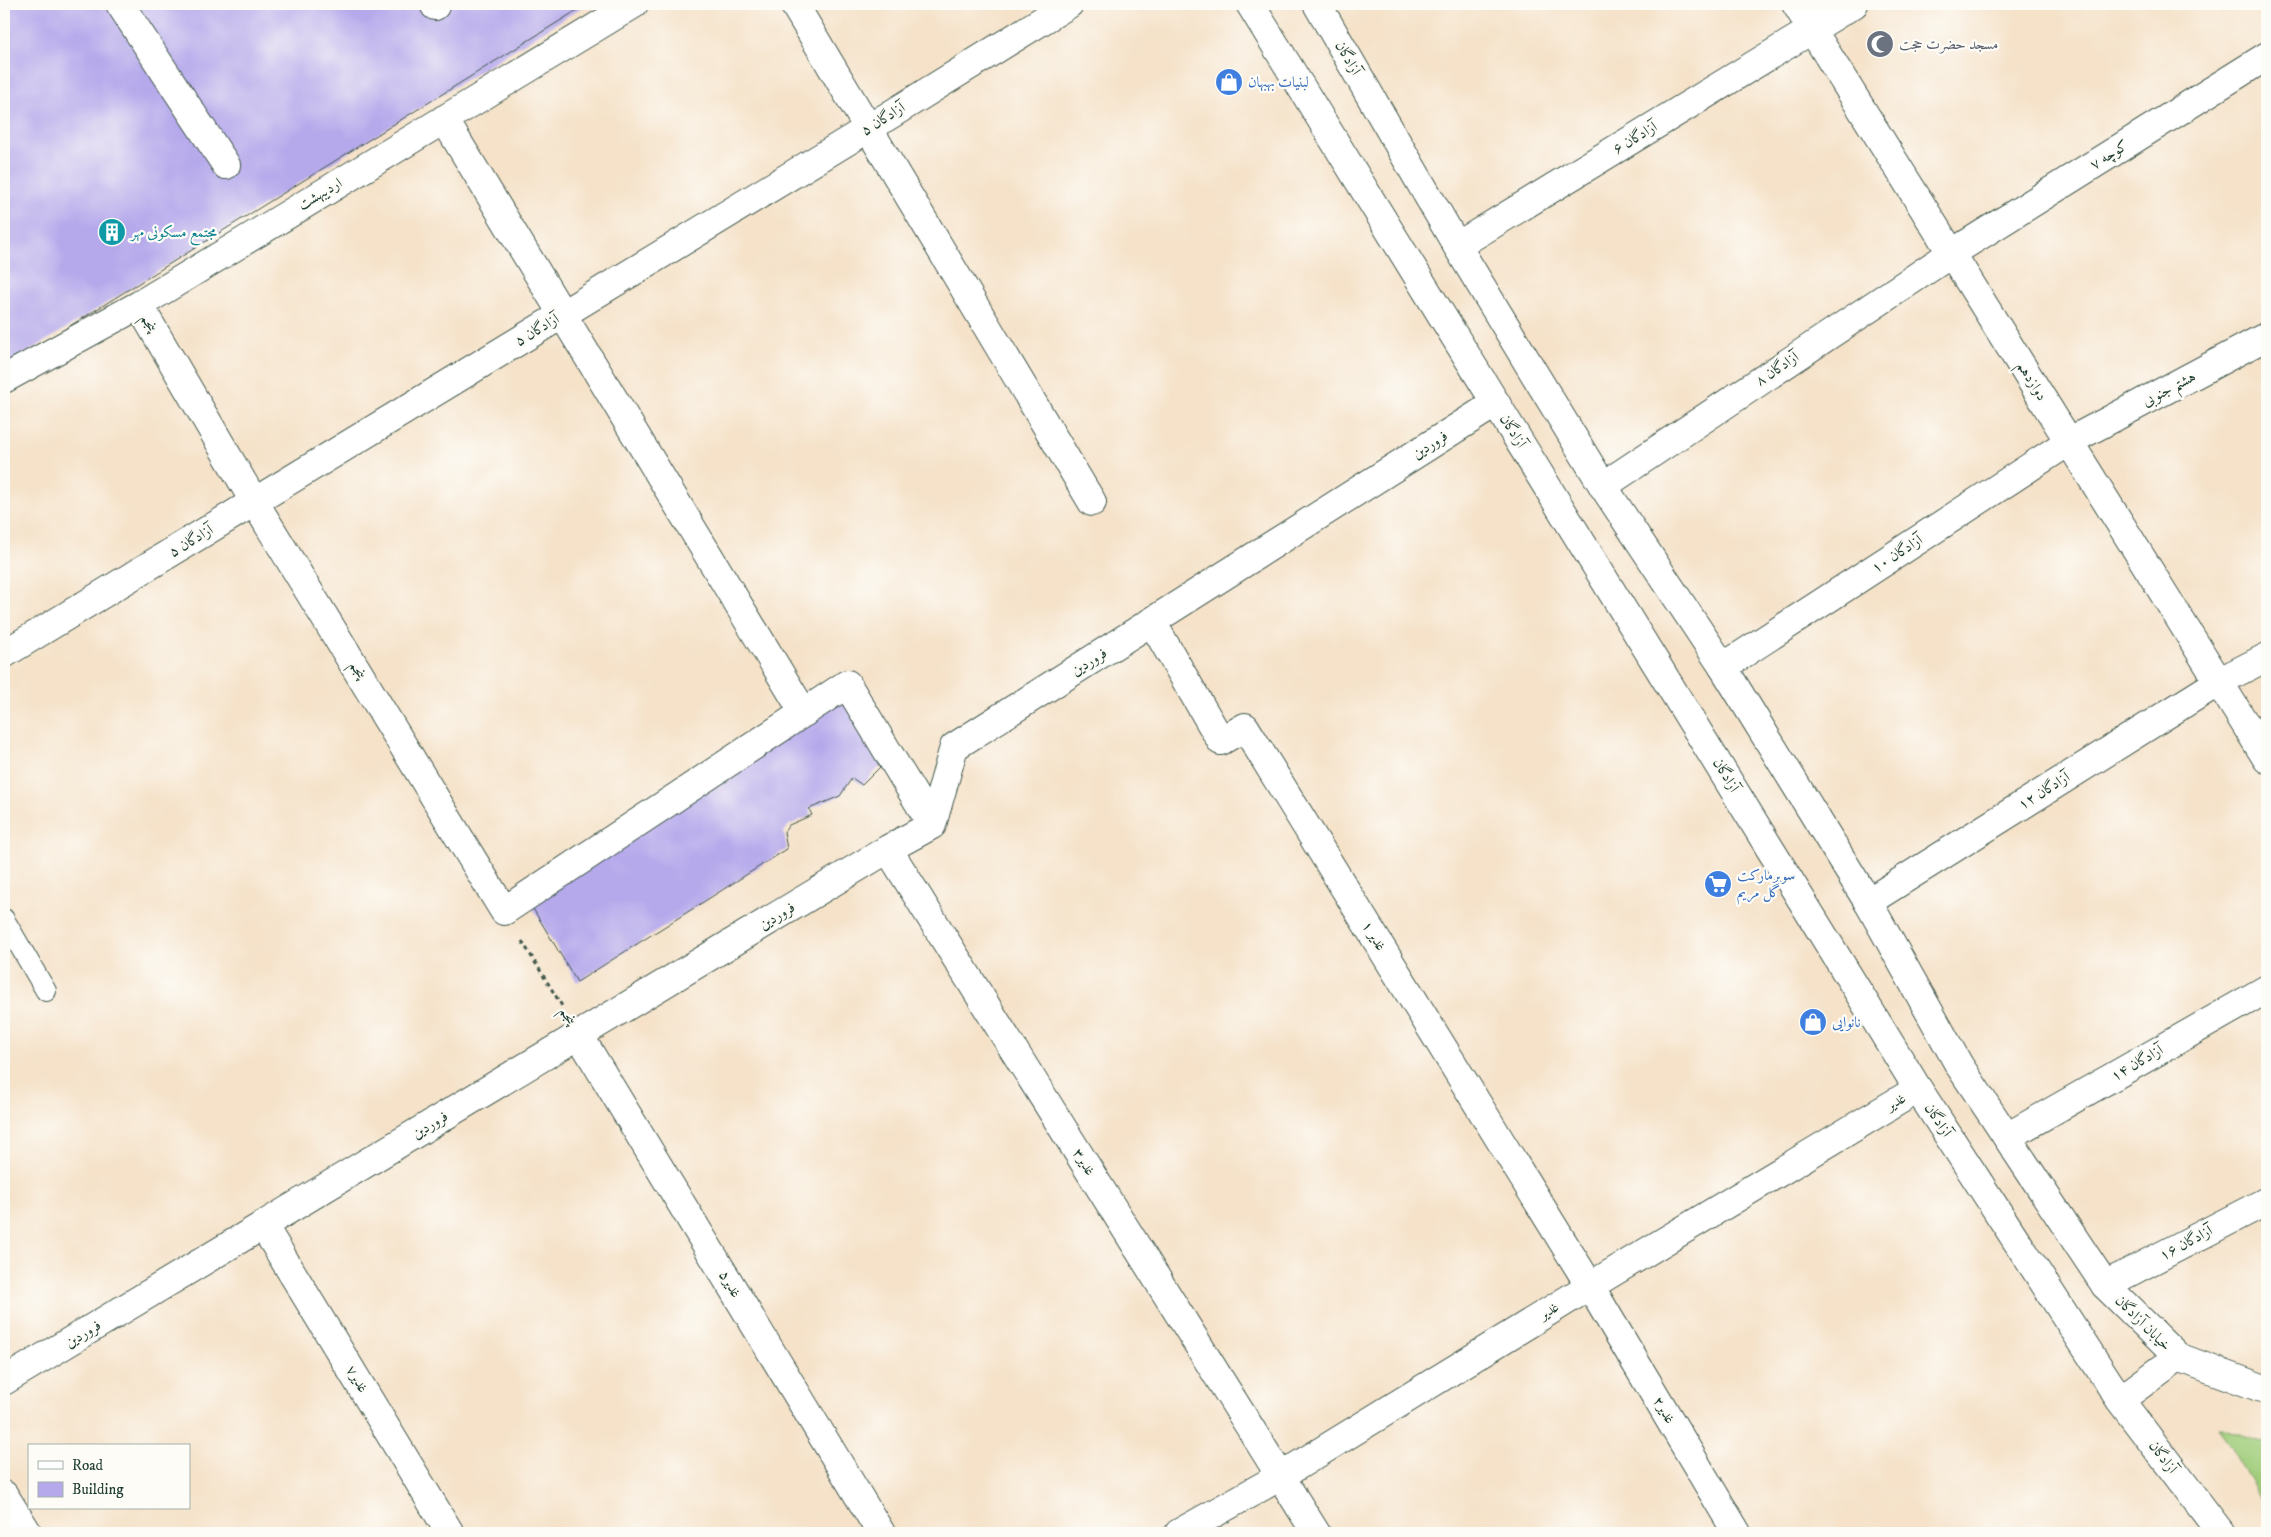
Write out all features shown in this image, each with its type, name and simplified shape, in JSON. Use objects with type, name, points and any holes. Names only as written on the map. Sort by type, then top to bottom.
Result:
[{"type":"street","points":[[120,4],[226,165]]},
{"type":"street","name":"اردیبهشت","points":[[4,379],[138,305],[634,4]]},
{"type":"street","points":[[794,4],[1092,502]]},
{"type":"street","name":"آزادگان ۵","points":[[4,654],[1069,4]]},
{"type":"street","name":"آزادگان","points":[[1250,4],[1918,1089],[2120,1400],[2221,1533]]},
{"type":"street","name":"آزادگان","points":[[1317,4],[1457,246],[1603,486],[1723,667],[1868,902],[1959,1065],[2105,1286]]},
{"type":"street","name":"دوازدهم","points":[[1796,4],[2267,759]]},
{"type":"street","name":"آزادگان ۶","points":[[1457,246],[1854,4]]},
{"type":"street","name":"کوچه ۷","points":[[1952,253],[2267,56]]},
{"type":"street","points":[[444,119],[804,714]]},
{"type":"street","name":"آزادگان ۸","points":[[1603,486],[1952,253]]},
{"type":"street","name":"پنجم","points":[[138,305],[255,502],[504,911]]},
{"type":"street","name":"هشتم جنوبی","points":[[2070,441],[2267,336]]},
{"type":"street","name":"فروردین","points":[[4,1382],[888,849],[932,825],[954,747],[1496,403]]},
{"type":"street","name":"آزادگان ۱۰","points":[[1723,667],[2070,441]]},
{"type":"street","name":"غدیر ۱","points":[[1152,622],[1221,742],[1245,727],[1590,1286]]},
{"type":"street","name":"آزادگان ۱۲","points":[[1868,902],[2220,681],[2267,657]]},
{"type":"street","points":[[504,911],[847,684],[932,825]]},
{"type":"street","name":"غدیر۳","points":[[888,849],[1316,1533]]},
{"type":"street","name":"آزادگان ۱۴","points":[[2007,1137],[2267,989]]},
{"type":"street","name":"غدیر۵","points":[[579,1035],[881,1533]]},
{"type":"street","name":"غدیر","points":[[1180,1533],[1281,1476],[1590,1286],[1918,1089]]},
{"type":"street","name":"آزادگان ۱۶","points":[[2105,1286],[2267,1201]]},
{"type":"street","name":"غدیر۷","points":[[263,1225],[450,1533]]},
{"type":"street","name":"غدیر۲","points":[[1590,1286],[1737,1533]]},
{"type":"street","name":"خیابان آزادگان","points":[[2105,1286],[2178,1357],[2267,1390]]},
{"type":"street","points":[[2120,1400],[2178,1357]]},
{"type":"street","points":[[4,1495],[28,1533]]},
{"type":"lane","points":[[4,919],[46,991]]},
{"type":"path","name":"پنجم","points":[[504,911],[579,1035]]},
{"type":"green space","points":[[2218,1427],[2267,1443],[2267,1508]]},
{"type":"building","name":"مجتمع مسکونی مهر","points":[[4,4],[587,4],[4,367]]},
{"type":"building","points":[[844,695],[884,763],[862,785],[852,778],[840,796],[809,809],[812,815],[789,825],[784,832],[787,849],[577,982],[529,902]]},
{"type":"place","name":"مسجد حضرت حجت","points":[[1880,44]]},
{"type":"place","name":"لبنیات بهبهان","points":[[1229,82]]},
{"type":"place","name":"مجتمع مسکونی مهر","points":[[112,232]]},
{"type":"place","name":"سوپرمارکت گل مریم","points":[[1718,884]]},
{"type":"place","name":"نانوایی","points":[[1813,1022]]}]
